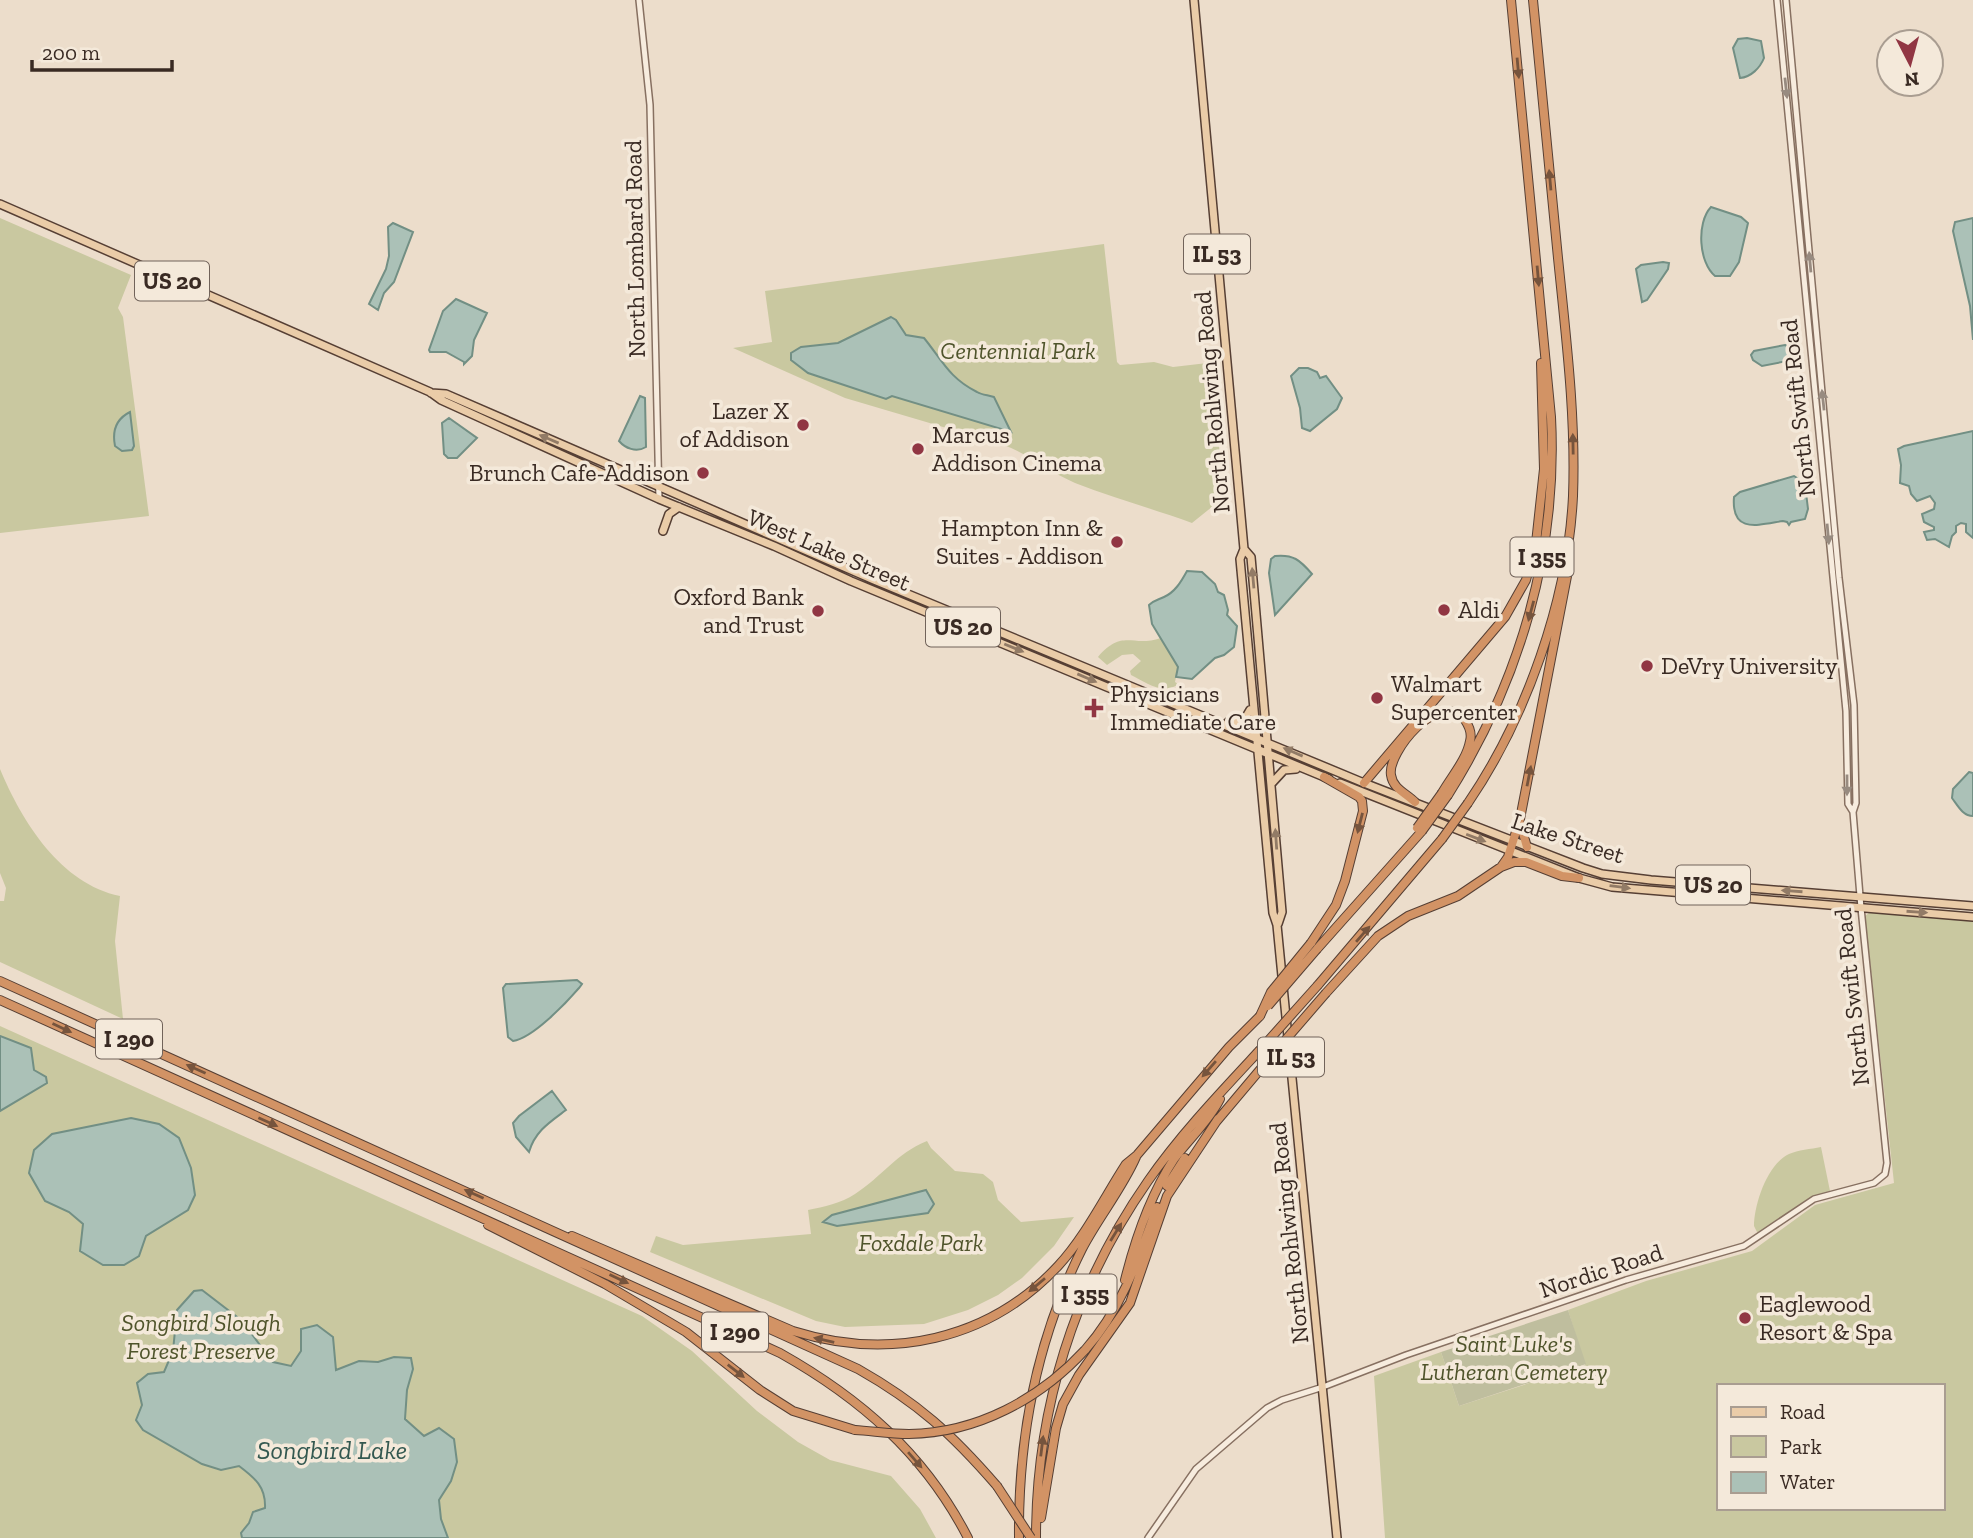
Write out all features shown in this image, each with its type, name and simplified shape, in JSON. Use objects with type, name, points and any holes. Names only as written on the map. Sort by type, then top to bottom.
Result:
[{"type":"highway","name":"I 355","points":[[1019,1538],[1018,1499],[1023,1448],[1036,1374],[1059,1301],[1082,1250],[1138,1155],[1229,1047],[1258,1018],[1271,992],[1420,829],[1474,753],[1521,646],[1533,606],[1546,539],[1552,434],[1511,0]]},
{"type":"highway","name":"I 355","points":[[1037,1538],[1042,1439],[1064,1348],[1106,1249],[1147,1182],[1177,1143],[1318,985],[1442,838],[1468,803],[1510,729],[1548,634],[1565,557],[1573,468],[1570,374],[1533,0]]},
{"type":"highway","points":[[1364,783],[1505,617],[1526,580],[1536,543],[1544,469],[1540,300]]},
{"type":"highway","points":[[1501,867],[1520,819],[1571,553],[1571,512]]},
{"type":"highway","points":[[1415,802],[1393,784],[1390,771],[1392,759],[1432,714],[1447,711],[1464,719],[1471,740],[1445,794]]},
{"type":"highway","points":[[1314,946],[1336,905],[1345,881],[1363,811],[1359,797],[1324,777]]},
{"type":"highway","points":[[1520,819],[1527,848]]},
{"type":"highway","points":[[445,1203],[605,1284],[687,1332],[760,1390],[793,1411],[855,1430],[909,1434],[959,1428],[1028,1399],[1061,1374],[1086,1350],[1110,1317],[1130,1279],[1158,1203],[1174,1173],[1269,1059],[1378,936],[1408,916],[1458,896],[1501,867],[1514,862],[1526,862],[1562,876],[1579,878]]},
{"type":"highway","name":"I 290","points":[[0,981],[836,1359],[891,1388],[950,1433],[997,1486],[1031,1538]]},
{"type":"highway","name":"I 290","points":[[0,1000],[780,1353],[854,1399],[912,1456],[938,1488],[968,1538]]},
{"type":"highway","points":[[1122,1293],[1150,1208],[1166,1173],[1181,1150],[1216,1108],[1226,1087]]},
{"type":"highway","points":[[1037,1538],[1056,1429],[1063,1404],[1079,1374],[1130,1303],[1167,1196],[1219,1119]]},
{"type":"highway","points":[[536,1223],[585,1240],[805,1335],[861,1345],[915,1343],[970,1327],[1008,1307],[1035,1288],[1073,1248],[1126,1164],[1138,1155]]},
{"type":"main road","name":"North Rohlwing Road","points":[[1194,0],[1244,549],[1240,559],[1256,750],[1273,913],[1278,925],[1337,1538]]},
{"type":"main road","name":"West Lake Street","points":[[0,204],[430,393],[659,499],[1256,750]]},
{"type":"main road","name":"West Lake Street","points":[[430,393],[446,394],[874,580],[1255,736]]},
{"type":"main road","points":[[663,531],[669,514],[680,507]]},
{"type":"main road","name":"North Rohlwing Road","points":[[1244,549],[1251,557],[1269,755],[1282,912],[1278,925]]},
{"type":"main road","points":[[1220,722],[1243,722],[1248,717],[1252,702]]},
{"type":"main road","name":"Lake Street","points":[[1255,736],[1415,802],[1579,878],[1612,887],[1973,916]]},
{"type":"main road","name":"Lake Street","points":[[1256,750],[1511,846],[1527,848],[1583,868],[1617,876],[1973,906]]},
{"type":"main road","points":[[1271,783],[1284,770],[1308,771]]},
{"type":"main road","points":[[1364,783],[1371,793],[1381,799]]},
{"type":"street","name":"North Lombard Road","points":[[639,0],[650,106],[659,499]]},
{"type":"street","name":"North Swift Road","points":[[1777,0],[1846,711],[1848,804],[1853,812]]},
{"type":"street","name":"North Swift Road","points":[[1786,0],[1839,578],[1854,705],[1856,803],[1853,812],[1887,1163],[1882,1177]]},
{"type":"street","name":"Nordic Road","points":[[1148,1538],[1196,1469],[1275,1404],[1406,1354],[1626,1280],[1744,1246],[1814,1199],[1874,1183],[1882,1177]]},
{"type":"green space","points":[[0,218],[131,275],[118,308],[123,317],[149,516],[0,533]]},
{"type":"green space","name":"Centennial Park","points":[[1104,244],[1117,362],[1120,365],[1154,362],[1173,367],[1216,362],[1215,395],[1223,498],[1192,523],[1075,483],[1004,445],[845,398],[733,348],[772,342],[765,291]]},
{"type":"green space","points":[[1161,638],[1178,667],[1175,682],[1178,684],[1167,689],[1154,687],[1131,675],[1130,671],[1141,661],[1133,654],[1122,655],[1107,665],[1098,657],[1114,643]]},
{"type":"green space","points":[[0,769],[32,829],[62,865],[79,879],[120,896],[115,941],[123,1019],[0,962],[0,901],[4,901],[6,888],[0,873]]},
{"type":"green space","points":[[1874,909],[1973,919],[1973,1538],[1385,1538],[1374,1376],[1441,1352],[1459,1406],[1585,1365],[1568,1310],[1646,1281],[1752,1251],[1815,1205],[1894,1183],[1865,916]]},
{"type":"green space","name":"Songbird Slough Forest Preserve","points":[[0,1026],[642,1316],[692,1351],[757,1411],[798,1442],[830,1460],[891,1476],[920,1509],[936,1538],[0,1538]]},
{"type":"green space","name":"Foxdale Park","points":[[927,1141],[955,1171],[983,1174],[993,1182],[998,1200],[1021,1222],[1074,1217],[1054,1246],[1022,1278],[998,1295],[968,1310],[924,1324],[845,1327],[816,1321],[650,1252],[656,1236],[683,1245],[811,1234],[808,1210],[850,1197],[906,1152]]},
{"type":"green space","points":[[1821,1147],[1830,1191],[1806,1200],[1764,1231],[1757,1232],[1754,1226],[1756,1207],[1763,1186],[1774,1167],[1789,1154]]},
{"type":"green space","name":"Saint Luke's Lutheran Cemetery","points":[[1568,1310],[1586,1364],[1459,1406],[1441,1352]]},
{"type":"water","points":[[1738,39],[1761,41],[1764,58],[1755,71],[1740,78],[1733,48]]},
{"type":"water","points":[[1711,207],[1741,217],[1748,223],[1739,262],[1730,276],[1715,276],[1703,253],[1701,232]]},
{"type":"water","points":[[1973,218],[1973,340],[1970,306],[1953,231],[1955,222]]},
{"type":"water","points":[[393,223],[413,232],[394,282],[384,293],[378,310],[369,304],[386,269],[389,256],[388,227]]},
{"type":"water","points":[[1669,263],[1668,269],[1647,300],[1642,302],[1636,269],[1641,265]]},
{"type":"water","points":[[456,299],[487,313],[474,340],[472,356],[464,364],[446,352],[429,350],[443,311]]},
{"type":"water","points":[[891,317],[906,335],[924,338],[959,381],[979,393],[994,397],[1011,432],[892,396],[886,399],[808,373],[791,360],[791,353],[801,347],[838,343]]},
{"type":"water","points":[[1785,345],[1793,349],[1792,360],[1762,366],[1753,360],[1751,355],[1754,351]]},
{"type":"water","points":[[1299,368],[1317,372],[1320,378],[1326,376],[1342,398],[1337,409],[1310,431],[1302,428],[1300,408],[1291,376]]},
{"type":"water","points":[[640,396],[645,398],[646,447],[635,450],[619,441]]},
{"type":"water","points":[[130,412],[134,446],[132,450],[122,451],[115,446],[115,430],[121,418]]},
{"type":"water","points":[[449,418],[477,438],[457,458],[448,458],[444,454],[442,423]]},
{"type":"water","points":[[1973,431],[1973,538],[1966,532],[1966,524],[1961,523],[1956,526],[1949,547],[1935,539],[1927,540],[1924,532],[1934,530],[1934,527],[1924,522],[1922,514],[1934,509],[1935,503],[1930,496],[1917,501],[1909,486],[1900,483],[1898,449]]},
{"type":"water","points":[[1794,476],[1805,485],[1808,509],[1805,519],[1791,522],[1789,525],[1783,521],[1756,525],[1742,522],[1737,517],[1734,497],[1740,492]]},
{"type":"water","points":[[1275,556],[1296,559],[1312,574],[1275,615],[1269,573],[1271,559]]},
{"type":"water","points":[[1187,571],[1202,572],[1215,584],[1218,592],[1224,595],[1227,615],[1237,626],[1234,647],[1215,658],[1192,679],[1176,677],[1178,667],[1152,624],[1149,605],[1171,592]]},
{"type":"water","points":[[1969,772],[1973,773],[1973,816],[1964,812],[1952,798],[1953,789]]},
{"type":"water","points":[[577,980],[582,984],[579,988],[539,1027],[513,1041],[508,1037],[503,988],[506,984]]},
{"type":"water","points":[[0,1036],[31,1048],[34,1070],[46,1077],[47,1083],[0,1111]]},
{"type":"water","points":[[552,1091],[566,1110],[539,1133],[529,1152],[516,1137],[513,1123]]},
{"type":"water","points":[[131,1118],[159,1124],[179,1138],[191,1168],[195,1195],[188,1210],[146,1236],[139,1256],[124,1265],[103,1265],[80,1251],[83,1224],[69,1212],[45,1201],[29,1173],[34,1150],[52,1134]]},
{"type":"water","points":[[926,1190],[934,1204],[928,1213],[837,1226],[823,1222],[832,1215]]},
{"type":"water","name":"Songbird Lake","points":[[202,1290],[241,1320],[273,1362],[291,1366],[301,1351],[301,1329],[317,1325],[333,1337],[336,1370],[359,1361],[411,1358],[413,1369],[407,1390],[405,1419],[424,1436],[439,1428],[454,1439],[457,1462],[451,1481],[439,1500],[441,1519],[448,1538],[242,1538],[241,1533],[253,1512],[265,1508],[264,1494],[255,1479],[239,1466],[221,1470],[202,1464],[143,1430],[136,1420],[142,1405],[137,1383],[148,1374],[164,1372],[173,1351],[177,1310],[194,1291]]},
{"type":"place","name":"Lazer X of Addison","points":[[803,425]]},
{"type":"place","name":"Marcus Addison Cinema","points":[[918,449]]},
{"type":"place","name":"Brunch Cafe-Addison","points":[[703,473]]},
{"type":"place","name":"Hampton Inn & Suites - Addison","points":[[1117,542]]},
{"type":"place","name":"Aldi","points":[[1444,610]]},
{"type":"place","name":"Oxford Bank and Trust","points":[[818,611]]},
{"type":"place","name":"DeVry University","points":[[1647,666]]},
{"type":"place","name":"Walmart Supercenter","points":[[1377,698]]},
{"type":"place","name":"Physicians Immediate Care","points":[[1094,708]]},
{"type":"place","name":"Eaglewood Resort & Spa","points":[[1745,1318]]}]
